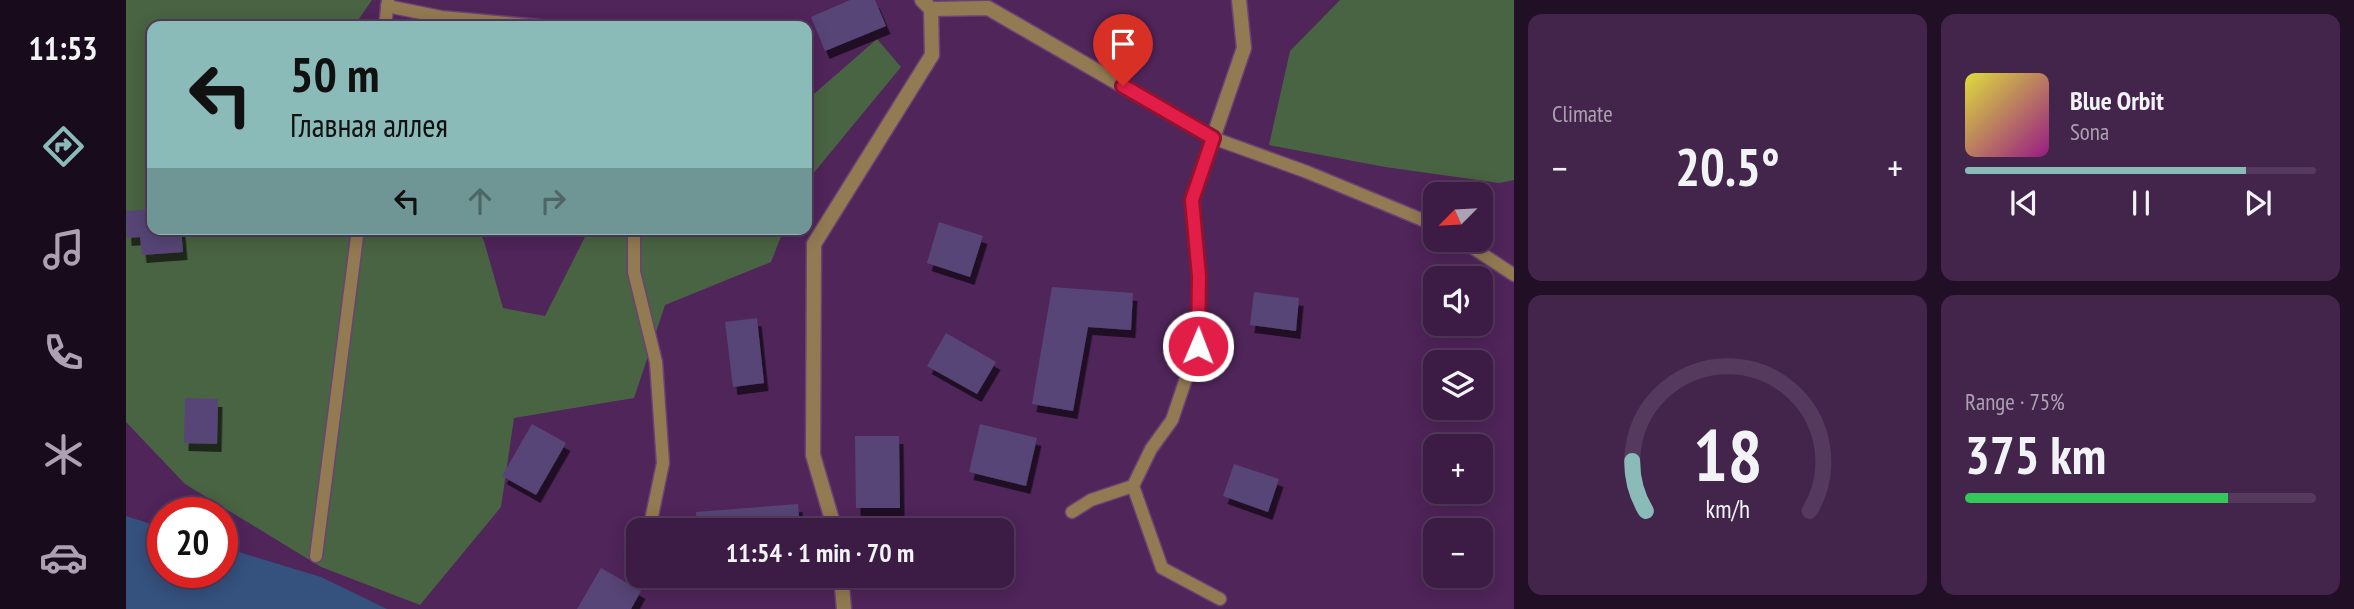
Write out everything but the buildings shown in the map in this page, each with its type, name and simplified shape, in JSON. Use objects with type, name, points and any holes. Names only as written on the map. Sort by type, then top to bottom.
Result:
[{"type":"street","points":[[831,518],[813,456],[814,244],[932,55],[926,4],[988,8],[1213,138],[1244,48],[1239,0]]},
{"type":"street","points":[[843,588],[844,609]]},
{"type":"lane","points":[[385,21],[388,3],[441,18],[477,21]]},
{"type":"lane","points":[[1220,598],[1162,568],[1133,486],[1151,449],[1172,420],[1198,346],[1199,276],[1192,200],[1213,138],[1307,172],[1423,220]]},
{"type":"lane","points":[[316,556],[357,235]]},
{"type":"lane","points":[[634,235],[634,272],[656,362],[663,463],[652,518]]},
{"type":"lane","points":[[1479,252],[1514,275]]},
{"type":"lane","points":[[1072,512],[1091,500],[1133,486]]},
{"type":"green space","points":[[126,0],[372,0],[357,21],[147,21],[147,235],[481,235],[503,308],[545,316],[586,235],[782,235],[771,262],[665,305],[634,398],[514,418],[501,507],[420,605],[321,567],[238,516],[238,497],[206,497],[185,484],[126,422]]},
{"type":"green space","points":[[1340,0],[1514,0],[1514,180],[1499,183],[1385,167],[1269,145],[1290,51]]},
{"type":"green space","points":[[877,39],[901,67],[812,175],[812,96]]},
{"type":"water","points":[[126,516],[147,523],[147,588],[238,588],[238,552],[321,577],[387,609],[126,609]]},
{"type":"route","points":[[1123,86],[1213,138],[1192,200],[1199,276],[1198,346]]}]
